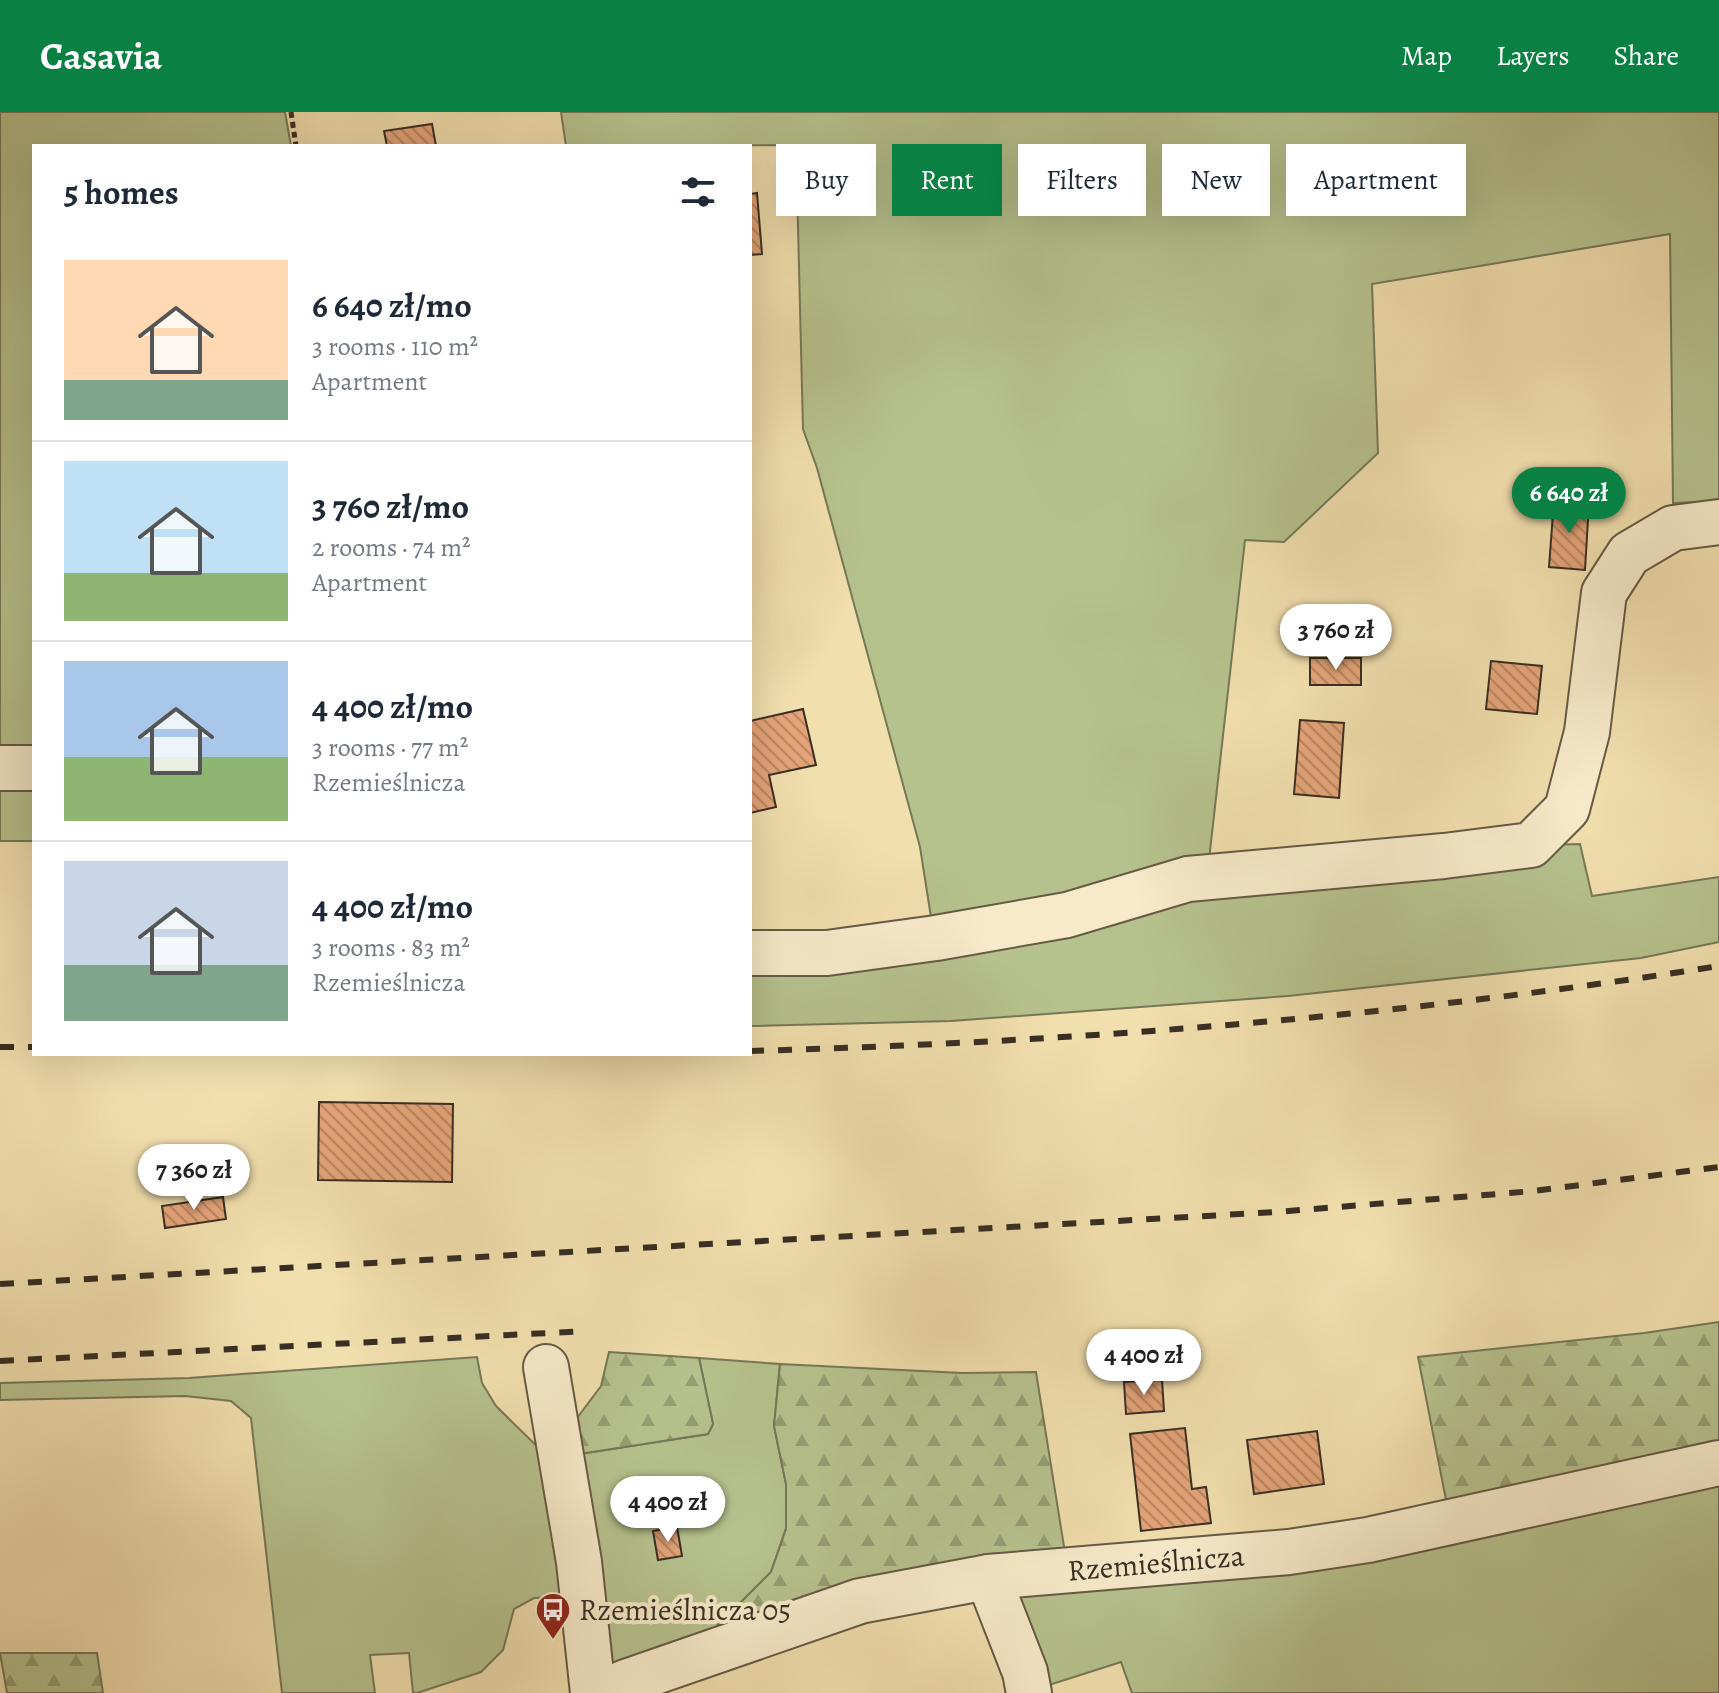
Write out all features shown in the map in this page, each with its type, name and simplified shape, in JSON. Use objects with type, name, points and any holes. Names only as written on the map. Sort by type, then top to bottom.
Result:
[{"type":"street","points":[[752,953],[827,953],[936,938],[1067,915],[1188,879],[1531,845],[1567,809],[1587,732],[1604,593],[1629,554],[1673,528],[1719,522]]},
{"type":"street","points":[[0,768],[32,768]]},
{"type":"street","points":[[546,1367],[579,1562],[593,1693]]},
{"type":"street","name":"Rzemieślnicza","points":[[601,1693],[860,1601],[988,1577],[1289,1552],[1368,1540],[1719,1463]]},
{"type":"street","points":[[988,1577],[1025,1672],[1029,1693]]},
{"type":"path","points":[[291,112],[296,144]]},
{"type":"green space","points":[[0,112],[285,112],[291,144],[32,144],[32,757],[0,757]]},
{"type":"green space","points":[[561,112],[1719,112],[1719,501],[1673,503],[1670,234],[1372,284],[1378,453],[1284,542],[1245,540],[1208,869],[933,930],[920,847],[817,468],[803,429],[798,216],[876,216],[876,144],[566,144]]},
{"type":"green space","points":[[0,777],[32,778],[32,841],[0,841]]},
{"type":"green space","points":[[1580,844],[1592,896],[1719,877],[1719,942],[1641,958],[1288,996],[951,1021],[752,1026],[752,962],[1114,912],[1545,845]]},
{"type":"green space","points":[[1719,1322],[1719,1449],[1448,1510],[1418,1357]]},
{"type":"green space","points":[[609,1352],[699,1358],[713,1424],[708,1434],[573,1455],[571,1426],[601,1386]]},
{"type":"green space","points":[[477,1357],[482,1383],[496,1406],[552,1461],[567,1581],[557,1597],[534,1598],[514,1609],[503,1650],[481,1672],[417,1693],[413,1693],[409,1653],[370,1655],[375,1693],[282,1693],[251,1418],[231,1401],[185,1396],[0,1400],[0,1383],[189,1378]]},
{"type":"green space","points":[[699,1358],[780,1364],[774,1426],[786,1484],[786,1528],[771,1572],[713,1630],[615,1668],[601,1654],[573,1455],[708,1434],[713,1424]]},
{"type":"green space","points":[[780,1364],[962,1373],[1036,1372],[1066,1559],[713,1630],[771,1572],[786,1529],[786,1484],[774,1426]]},
{"type":"green space","points":[[1719,1476],[1719,1693],[1132,1693],[1121,1662],[1046,1686],[1014,1587]]},
{"type":"green space","points":[[0,1653],[97,1653],[103,1693],[7,1693]]},
{"type":"building","points":[[432,124],[436,144],[387,144],[384,131]]},
{"type":"building","points":[[757,193],[762,254],[752,255],[752,194]]},
{"type":"building","points":[[1554,500],[1589,503],[1585,570],[1549,567]]},
{"type":"building","points":[[1310,658],[1361,658],[1361,685],[1310,685]]},
{"type":"building","points":[[1491,661],[1542,666],[1537,714],[1486,709]]},
{"type":"building","points":[[803,709],[816,765],[769,775],[776,807],[752,813],[752,721]]},
{"type":"building","points":[[1300,720],[1344,723],[1339,798],[1294,794]]},
{"type":"building","points":[[319,1102],[453,1104],[452,1182],[318,1180]]},
{"type":"building","points":[[223,1197],[226,1219],[165,1228],[162,1206]]},
{"type":"building","points":[[1162,1380],[1164,1411],[1126,1414],[1124,1382]]},
{"type":"building","points":[[1185,1428],[1192,1489],[1206,1487],[1211,1523],[1141,1531],[1130,1434]]},
{"type":"building","points":[[1317,1431],[1324,1484],[1254,1494],[1247,1440]]},
{"type":"building","points":[[677,1527],[682,1556],[658,1560],[653,1531]]},
{"type":"railway","points":[[752,1051],[993,1041],[1236,1024],[1478,1000],[1719,966]]},
{"type":"railway","points":[[0,1047],[32,1047]]},
{"type":"railway","points":[[0,1284],[1276,1212],[1534,1191],[1719,1167]]},
{"type":"railway","points":[[0,1361],[587,1331]]},
{"type":"place","name":"Rzemieślnicza 05","points":[[553,1641]]}]
